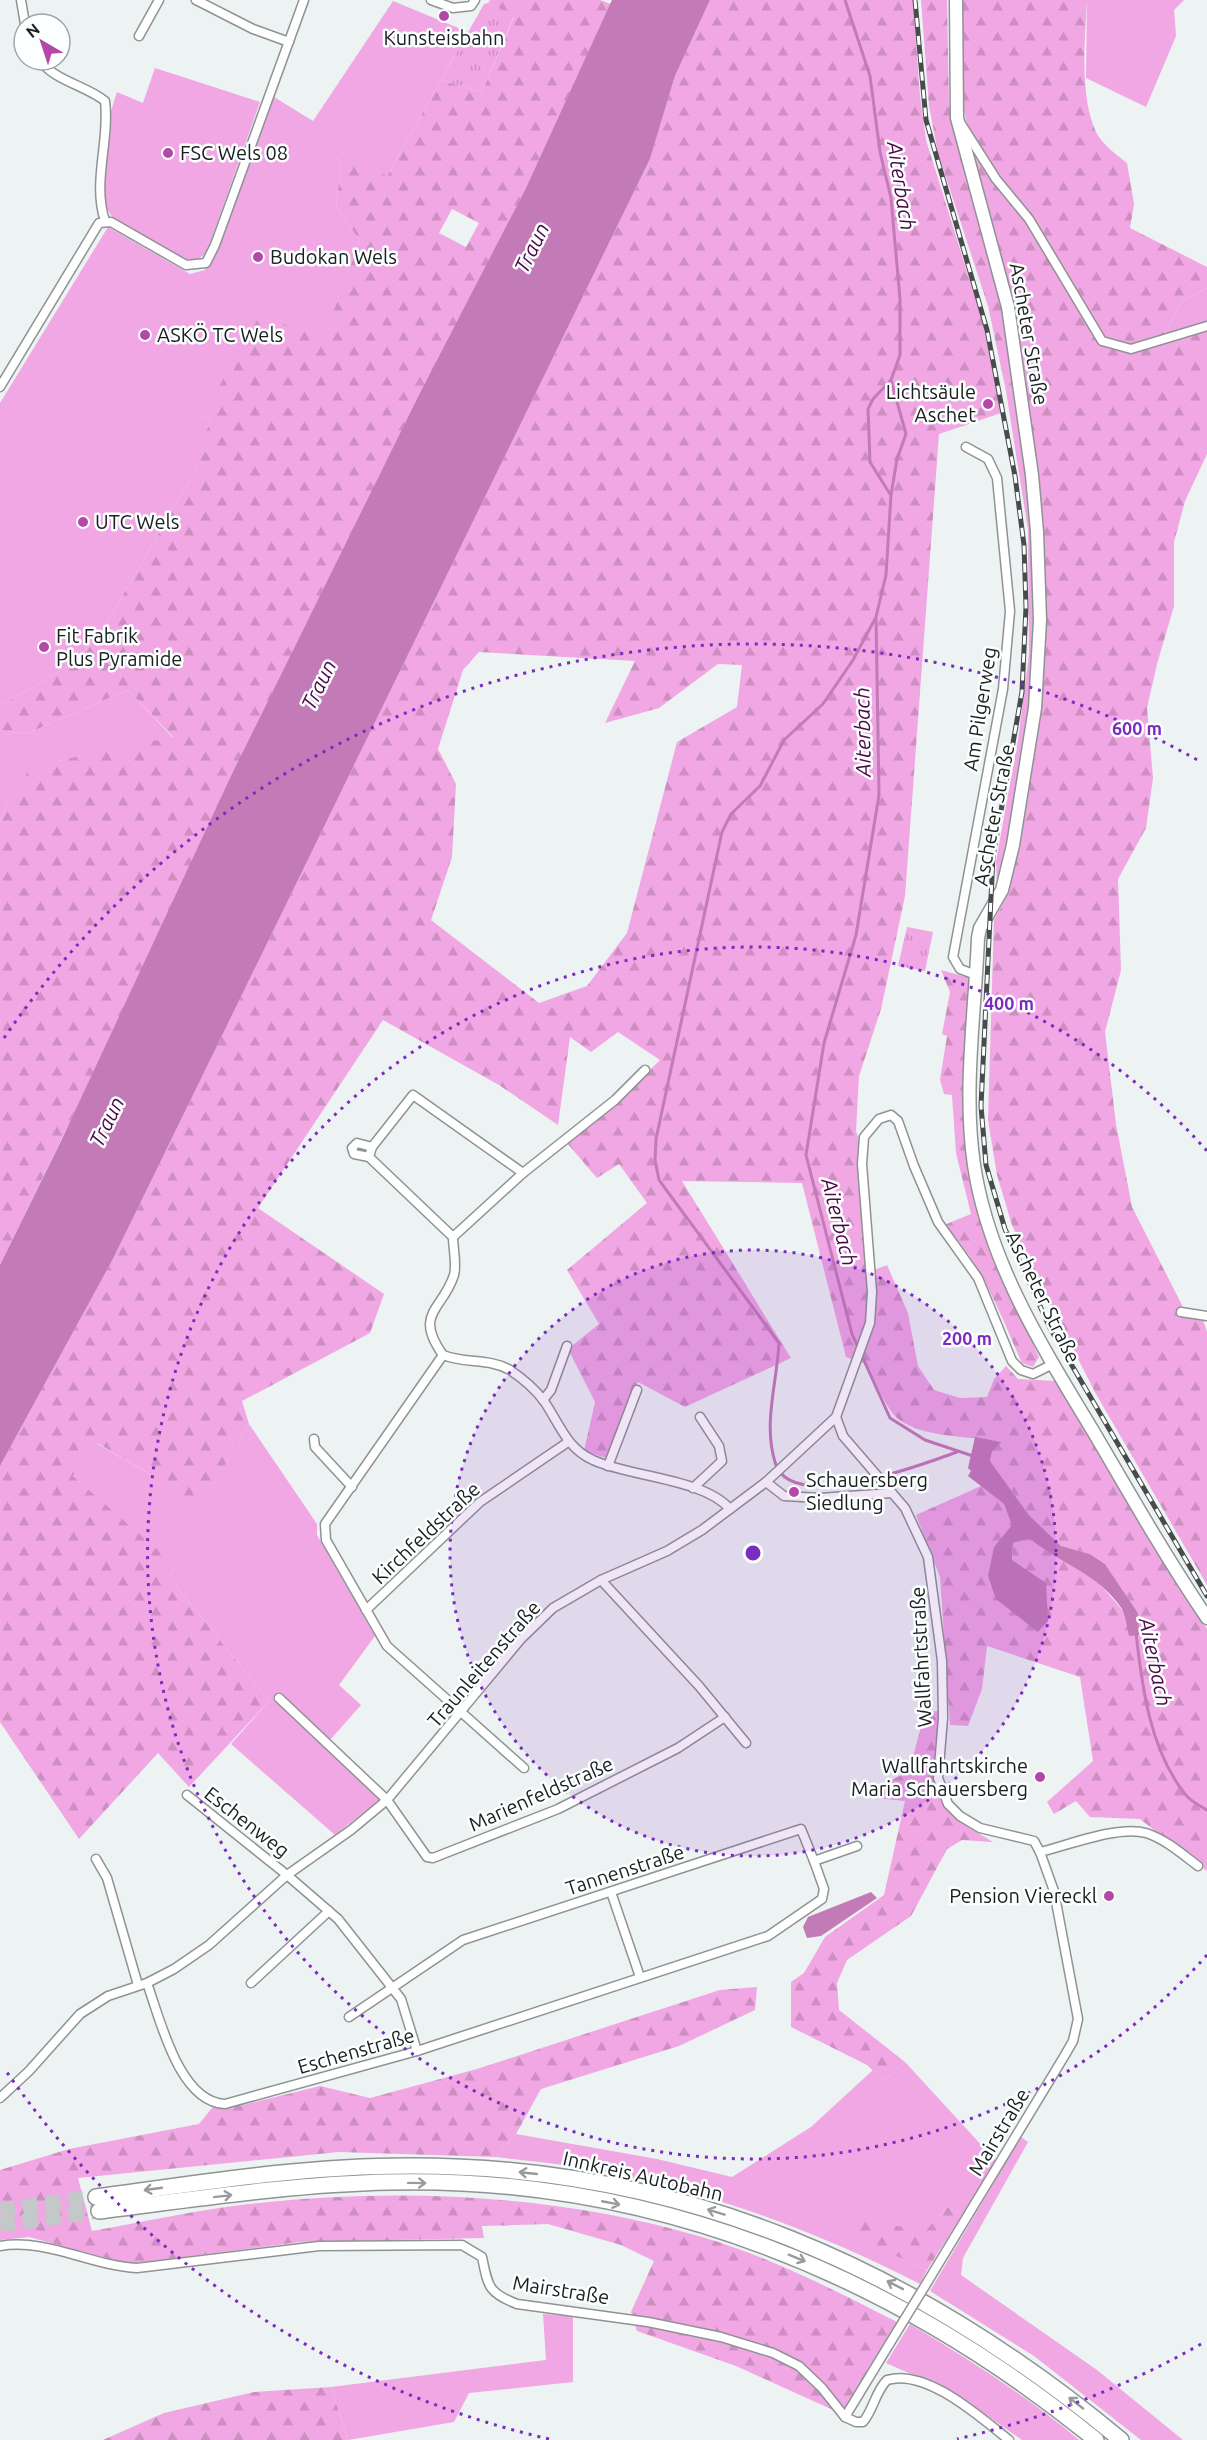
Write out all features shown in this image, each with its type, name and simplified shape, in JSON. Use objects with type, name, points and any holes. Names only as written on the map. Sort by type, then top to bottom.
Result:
[{"type":"highway","name":"Innkreis Autobahn","points":[[1096,2440],[998,2365],[888,2300],[826,2270],[761,2245],[705,2226],[626,2206],[520,2188],[393,2182],[97,2204],[315,2169],[409,2166],[542,2175],[662,2198],[735,2218],[807,2245],[913,2294],[1020,2361],[1121,2440]]},
{"type":"main road","name":"Ascheter Straße","points":[[956,0],[957,118],[1008,307],[1032,475],[1037,532],[1040,620],[1035,708],[1012,845],[1002,890],[980,928],[970,1119],[978,1186],[996,1251],[1053,1364],[1160,1545],[1207,1618]]},
{"type":"street","points":[[139,36],[159,0]]},
{"type":"street","points":[[196,0],[253,29],[289,42]]},
{"type":"street","points":[[0,387],[99,223],[105,221],[186,264],[206,263],[215,245],[304,0]]},
{"type":"street","points":[[431,0],[453,8],[471,6],[475,0]]},
{"type":"street","points":[[52,72],[91,90],[105,101],[107,118],[99,193],[105,221]]},
{"type":"street","points":[[957,118],[996,179],[1029,219],[1102,341],[1131,349],[1207,326]]},
{"type":"street","name":"Am Pilgerweg","points":[[966,447],[988,459],[998,478],[1010,611],[1003,689],[952,957],[960,969],[976,975]]},
{"type":"street","points":[[453,1237],[523,1173],[615,1100],[645,1070]]},
{"type":"street","points":[[369,1157],[372,1147],[413,1095],[523,1173]]},
{"type":"street","name":"Traunleitenstraße","points":[[0,2098],[29,2071],[80,2014],[108,1996],[142,1984],[209,1945],[287,1875],[351,1830],[387,1800],[538,1622],[572,1595],[667,1551],[730,1509],[769,1480],[836,1417],[866,1340],[870,1323],[872,1292],[862,1164],[864,1137],[879,1119],[891,1115],[898,1121],[938,1222],[978,1278],[1012,1361],[1021,1370],[1033,1374],[1053,1364]]},
{"type":"street","points":[[372,1147],[357,1143],[352,1148],[354,1154],[360,1158],[369,1157],[453,1237],[454,1274],[432,1309],[430,1327],[434,1343],[443,1355],[504,1367],[521,1378],[543,1400],[568,1442],[585,1457],[608,1466],[660,1477],[693,1488],[730,1509]]},
{"type":"street","points":[[1180,1312],[1207,1316]]},
{"type":"street","points":[[543,1400],[551,1390],[567,1346]]},
{"type":"street","points":[[443,1355],[326,1524],[326,1540],[387,1647],[524,1768]]},
{"type":"street","points":[[608,1466],[637,1390]]},
{"type":"street","points":[[693,1488],[722,1461],[718,1446],[700,1417]]},
{"type":"street","name":"Wallfahrtstraße","points":[[836,1417],[843,1436],[889,1489],[916,1527],[928,1557],[933,1578],[942,1661],[944,1718],[938,1778],[948,1804],[960,1816],[994,1833],[1034,1841]]},
{"type":"street","points":[[314,1439],[315,1447],[352,1487]]},
{"type":"street","name":"Kirchfeldstraße","points":[[366,1610],[480,1502],[568,1442]]},
{"type":"street","points":[[769,1480],[784,1496],[820,1498],[889,1489]]},
{"type":"street","points":[[601,1580],[746,1743]]},
{"type":"street","points":[[279,1698],[387,1800]]},
{"type":"street","name":"Marienfeldstraße","points":[[387,1800],[427,1857],[433,1858],[558,1809],[678,1748],[725,1717]]},
{"type":"street","name":"Eschenweg","points":[[187,1796],[287,1875]]},
{"type":"street","name":"Tannenstraße","points":[[349,2017],[394,1989],[463,1940],[801,1829],[814,1861]]},
{"type":"street","points":[[1041,1852],[1124,1831],[1145,1833],[1163,1841],[1198,1866]]},
{"type":"street","name":"Mairstraße","points":[[0,2246],[28,2245],[114,2267],[137,2268],[273,2250],[339,2246],[462,2245],[482,2257],[487,2282],[498,2296],[541,2308],[575,2310],[722,2337],[773,2353],[799,2366],[822,2388],[845,2416],[1065,2055],[1077,2028],[1078,2019],[1054,1891],[1041,1852],[1034,1841]]},
{"type":"street","points":[[814,1861],[857,1846]]},
{"type":"street","name":"Eschenstraße","points":[[96,1859],[106,1878],[142,1984],[173,2055],[187,2082],[214,2103],[242,2101],[417,2051],[768,1936],[822,1899],[824,1889],[814,1861]]},
{"type":"street","points":[[287,1875],[329,1911],[394,1989],[400,1999],[417,2051]]},
{"type":"street","points":[[611,1892],[640,1977]]},
{"type":"street","points":[[251,1983],[329,1911]]},
{"type":"street","points":[[845,2416],[863,2422],[871,2413],[876,2396],[886,2380],[906,2378],[926,2384],[957,2401],[1009,2440]]},
{"type":"green space","points":[[490,0],[600,0],[611,4],[525,190],[0,1265],[0,822],[9,800],[32,766],[173,737],[128,690],[26,734],[0,730],[0,706],[74,663],[102,631],[197,468],[188,463],[211,422],[202,416],[259,317],[324,336],[360,241],[336,206],[343,148],[387,176],[441,80],[482,92],[514,17],[488,3]],"holes":[[[452,209],[479,223],[466,247],[439,233]]]},
{"type":"green space","points":[[710,0],[913,0],[920,96],[926,140],[983,323],[1001,413],[939,434],[905,896],[881,1009],[859,1076],[856,1131],[860,1142],[869,1272],[887,1265],[908,1313],[918,1366],[934,1390],[960,1398],[987,1397],[994,1379],[1006,1366],[1018,1379],[1056,1381],[1155,1549],[1207,1629],[1207,1871],[1140,1819],[1090,1817],[1076,1801],[1054,1814],[1047,1802],[1093,1761],[1080,1677],[987,1646],[982,1689],[968,1726],[950,1725],[940,1577],[916,1515],[981,1486],[1004,1504],[1013,1525],[994,1547],[1038,1632],[1048,1621],[1012,1560],[1013,1543],[1030,1539],[1092,1577],[1123,1611],[1138,1613],[1105,1564],[1090,1554],[1061,1546],[1029,1515],[990,1461],[992,1452],[1000,1442],[931,1433],[906,1424],[896,1417],[888,1406],[866,1364],[846,1357],[802,1183],[682,1181],[791,1358],[685,1407],[638,1382],[606,1458],[584,1451],[595,1402],[568,1349],[599,1324],[567,1270],[647,1203],[619,1164],[597,1178],[567,1143],[616,1104],[660,1060],[618,1032],[591,1052],[570,1037],[558,1125],[499,1085],[383,1020],[258,1208],[384,1294],[370,1333],[242,1401],[249,1424],[194,1518],[148,1473],[97,1443],[73,1476],[160,1552],[177,1587],[269,1701],[189,1787],[158,1753],[79,1839],[0,1722],[0,1466],[113,1259],[650,159],[675,76]],"holes":[[[479,652],[635,661],[605,723],[659,708],[718,664],[742,665],[737,707],[677,742],[627,933],[587,986],[539,1003],[431,920],[452,857],[456,784],[438,749],[463,670]]]},
{"type":"green space","points":[[921,0],[947,0],[949,105],[1000,293],[1015,390],[1006,391],[988,306],[938,153],[929,106]]},
{"type":"green space","points":[[959,0],[1087,0],[1084,68],[1091,120],[1100,138],[1127,163],[1134,204],[1130,228],[1207,267],[1207,288],[1183,300],[1168,326],[1173,340],[1207,331],[1207,454],[1185,501],[1174,542],[1174,606],[1147,708],[1153,778],[1146,828],[1118,879],[1121,970],[1105,1032],[1116,1124],[1132,1207],[1182,1305],[1180,1315],[1203,1320],[1207,1332],[1207,1585],[1096,1394],[1038,1281],[1012,1225],[997,1175],[988,1120],[994,920],[1007,896],[1039,709],[1047,622],[1043,517],[1015,311],[970,143],[961,93]]},
{"type":"green space","points":[[1087,0],[1184,0],[1174,10],[1176,36],[1146,107],[1086,78]]},
{"type":"green space","points":[[393,1],[468,32],[387,176],[343,149],[336,206],[360,241],[324,337],[202,416],[211,422],[189,463],[197,468],[102,631],[74,663],[0,706],[0,403],[108,227],[190,274],[205,270],[240,188],[274,97],[313,121]]},
{"type":"green space","points":[[488,3],[514,16],[482,92],[441,80],[484,4]]},
{"type":"green space","name":"FSC Wels 08","points":[[155,68],[260,102],[206,254],[196,260],[182,259],[112,217],[105,205],[103,193],[110,114],[117,92],[143,103]]},
{"type":"green space","points":[[1207,288],[1207,326],[1171,336],[1168,326],[1183,300]]},
{"type":"green space","points":[[1015,390],[1031,525],[1034,593],[1033,662],[1024,740],[1003,869],[997,885],[996,861],[1018,740],[1029,654],[1028,530],[1006,391]]},
{"type":"green space","points":[[128,690],[173,738],[33,766],[9,800],[0,822],[0,730],[26,734]]},
{"type":"green space","points":[[907,927],[933,932],[925,971],[898,966]]},
{"type":"green space","points":[[941,970],[970,978],[964,1112],[968,1166],[985,1235],[1039,1357],[1033,1367],[1022,1363],[980,1272],[944,1225],[971,1214],[956,1153],[952,1095],[944,1094],[940,1080],[947,1036],[942,1034],[950,992]]},
{"type":"green space","points":[[249,1424],[317,1524],[317,1535],[375,1636],[339,1685],[361,1705],[329,1741],[383,1797],[335,1835],[231,1744],[269,1701],[177,1587],[159,1552],[73,1476],[96,1443],[148,1473],[194,1517]]},
{"type":"green space","points":[[939,1711],[934,1769],[940,1797],[957,1820],[993,1842],[962,1840],[947,1849],[911,1916],[847,1960],[837,1983],[839,2010],[905,2062],[884,2081],[867,2065],[791,2027],[791,1982],[804,1973],[825,1937],[884,1895],[905,1801],[876,1798],[882,1785],[909,1771],[925,1712]]},
{"type":"green space","points":[[757,1987],[755,2010],[679,2046],[541,2089],[516,2134],[496,2157],[339,2152],[78,2178],[92,2231],[249,2204],[363,2196],[420,2196],[534,2203],[591,2211],[702,2237],[777,2264],[897,2322],[842,2414],[736,2366],[637,2331],[631,2312],[654,2261],[621,2245],[548,2224],[482,2226],[484,2238],[300,2242],[128,2264],[29,2237],[0,2240],[0,2170],[69,2149],[199,2124],[212,2108],[243,2105],[320,2086],[370,2098],[477,2069],[720,1990]]},
{"type":"green space","points":[[905,2062],[996,2161],[962,2215],[948,2206],[926,2230],[848,2234],[927,2270],[920,2284],[808,2233],[733,2205],[655,2183],[600,2171],[496,2157],[516,2134],[657,2159],[732,2177],[811,2127],[873,2070],[884,2081]]},
{"type":"green space","points":[[1021,2137],[1028,2142],[963,2258],[961,2275],[1097,2370],[1183,2440],[1141,2440],[1034,2356],[930,2291]]},
{"type":"green space","points":[[948,2206],[962,2215],[927,2270],[847,2234],[853,2220],[926,2230]]},
{"type":"green space","points":[[543,2314],[573,2316],[573,2382],[469,2393],[454,2422],[348,2440],[331,2387],[546,2360]]},
{"type":"green space","points":[[910,2324],[997,2379],[1039,2408],[1079,2440],[1022,2440],[982,2412],[936,2385],[886,2363]]},
{"type":"green space","points":[[331,2387],[348,2440],[103,2440],[164,2413],[254,2392]]},
{"type":"water","name":"Traun","points":[[612,0],[710,0],[675,76],[650,159],[113,1259],[0,1466],[0,1265],[61,1141],[231,776],[419,395],[525,190]]},
{"type":"water","points":[[975,1437],[1001,1442],[992,1452],[990,1461],[1029,1515],[1061,1546],[1090,1554],[1105,1564],[1138,1613],[1139,1635],[1129,1636],[1122,1609],[1102,1587],[1030,1539],[1013,1543],[1012,1560],[1046,1583],[1048,1621],[1038,1632],[996,1599],[988,1576],[994,1547],[1012,1525],[1004,1504],[968,1476],[971,1471],[968,1468]]},
{"type":"water","points":[[871,1892],[877,1898],[821,1936],[807,1938],[803,1927],[808,1917]]},
{"type":"waterway","name":"Aiterbach","points":[[845,0],[870,76],[880,152],[891,198],[900,299],[900,355],[891,380],[906,434],[897,459],[891,495],[886,575],[876,617],[879,795],[856,935],[824,1043],[806,1155],[852,1334],[890,1418],[925,1440],[973,1456]]},
{"type":"waterway","name":"Aiterbach","points":[[890,494],[870,462],[868,409],[873,399],[891,380]]},
{"type":"waterway","points":[[875,619],[853,660],[823,704],[784,740],[760,786],[731,814],[722,832],[656,1139],[655,1160],[659,1180],[779,1343],[770,1433],[775,1462],[786,1478],[805,1485],[830,1486],[859,1482],[957,1452]]},
{"type":"waterway","name":"Aiterbach","points":[[1136,1633],[1145,1696],[1163,1758],[1187,1797],[1207,1810]]},
{"type":"tunnel","points":[[0,2210],[96,2197]]},
{"type":"tunnel","points":[[0,2225],[99,2211]]},
{"type":"railway","points":[[915,0],[926,120],[987,330],[1015,476],[1024,545],[1026,607],[1022,692],[993,856],[981,1106],[986,1165],[1005,1229],[1050,1328],[1207,1596]]},
{"type":"place","name":"Kunsteisbahn","points":[[444,16]]},
{"type":"place","name":"FSC Wels 08","points":[[168,153]]},
{"type":"place","name":"Budokan Wels","points":[[258,257]]},
{"type":"place","name":"ASKÖ TC Wels","points":[[145,335]]},
{"type":"place","name":"Lichtsäule Aschet","points":[[988,404]]},
{"type":"place","name":"UTC Wels","points":[[83,522]]},
{"type":"place","name":"Fit Fabrik Plus Pyramide","points":[[44,647]]},
{"type":"place","name":"Schauersberg Siedlung","points":[[794,1492]]},
{"type":"place","name":"Wallfahrtskirche Maria Schauersberg","points":[[1040,1777]]},
{"type":"place","name":"Pension Viereckl","points":[[1109,1896]]}]
